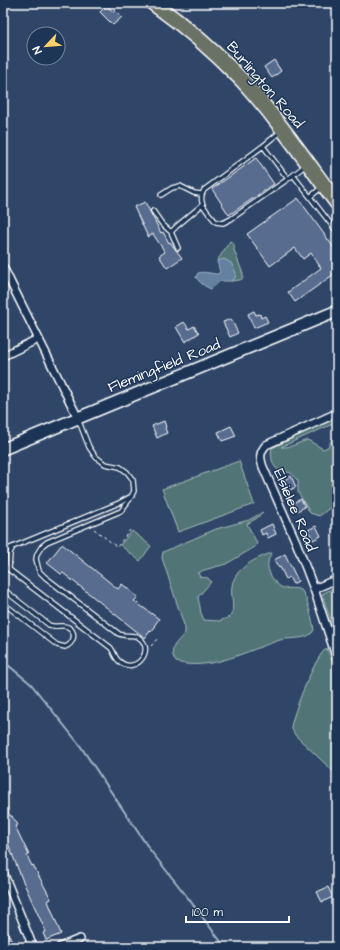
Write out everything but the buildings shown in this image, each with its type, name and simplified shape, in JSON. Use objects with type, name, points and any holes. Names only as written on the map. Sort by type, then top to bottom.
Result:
[{"type":"highway","name":"Burlington Road","points":[[153,3],[187,28],[224,62],[258,99],[337,202]]},
{"type":"street","points":[[3,267],[78,418]]},
{"type":"street","name":"Flemingfield Road","points":[[3,449],[335,314]]},
{"type":"street","points":[[3,356],[38,339]]},
{"type":"street","name":"Elsielee Road","points":[[337,413],[266,445],[261,452],[260,458],[296,542],[337,659]]},
{"type":"street","points":[[314,590],[337,579]]},
{"type":"street","points":[[3,872],[34,947]]},
{"type":"street","points":[[60,947],[80,939]]},
{"type":"lane","points":[[282,130],[263,146],[208,186],[201,194],[202,205],[216,222],[223,223],[231,219],[308,164]]},
{"type":"lane","points":[[263,146],[288,179]]},
{"type":"lane","points":[[293,175],[336,230]]},
{"type":"lane","points":[[310,197],[324,185]]},
{"type":"lane","points":[[160,195],[172,188],[180,186],[194,193],[201,194]]},
{"type":"lane","points":[[171,232],[202,205]]},
{"type":"lane","points":[[153,211],[162,224],[171,232],[178,248]]},
{"type":"lane","points":[[3,566],[9,569],[111,648],[119,661],[122,663],[127,665],[136,664],[143,659],[146,650],[143,642],[138,637],[120,634],[39,571],[36,559],[39,550],[47,542],[116,514],[126,506],[132,495],[134,485],[131,477],[124,469],[105,464],[95,456],[89,447],[78,418]]},
{"type":"lane","points":[[3,551],[119,503],[132,495]]},
{"type":"lane","points":[[9,569],[10,553],[13,547]]},
{"type":"lane","points":[[3,589],[49,625],[54,627],[69,627],[73,633],[73,640],[65,647],[57,645],[3,603]]},
{"type":"path","points":[[93,528],[117,547],[130,530]]},
{"type":"path","points":[[146,650],[158,638]]},
{"type":"green space","points":[[230,241],[234,244],[234,250],[243,274],[243,278],[240,280],[231,281],[235,278],[217,261]]},
{"type":"green space","points":[[337,417],[337,422],[281,447],[292,446],[308,440],[323,449],[328,447],[332,439],[337,436],[337,451],[334,456],[337,470],[337,503],[319,516],[310,513],[298,492],[298,481],[291,473],[280,471],[275,467],[272,461],[271,451],[272,448]]},
{"type":"green space","points":[[239,461],[254,504],[178,532],[162,489]]},
{"type":"green space","points":[[263,512],[247,524],[257,543],[255,547],[226,564],[198,573],[200,577],[208,578],[211,582],[198,597],[204,620],[219,621],[230,617],[233,609],[232,586],[237,574],[253,561],[272,553],[268,560],[268,569],[272,577],[277,584],[283,588],[302,591],[308,604],[314,630],[308,636],[280,640],[215,662],[189,664],[176,662],[172,653],[173,649],[185,633],[185,628],[162,558],[163,552],[216,529],[249,520]]},
{"type":"green space","points":[[132,531],[151,546],[140,561],[120,545]]},
{"type":"green space","points":[[337,586],[337,640],[322,594]]},
{"type":"green space","points":[[327,648],[337,675],[337,775],[295,735],[291,727],[300,697],[311,672],[322,653]]},
{"type":"water","points":[[224,259],[231,263],[236,273],[235,278],[231,281],[220,281],[211,289],[199,281],[196,277],[198,273],[206,272],[218,274],[220,272],[217,261]]},
{"type":"waterway","points":[[3,661],[31,684],[79,744],[150,850],[225,947]]}]
